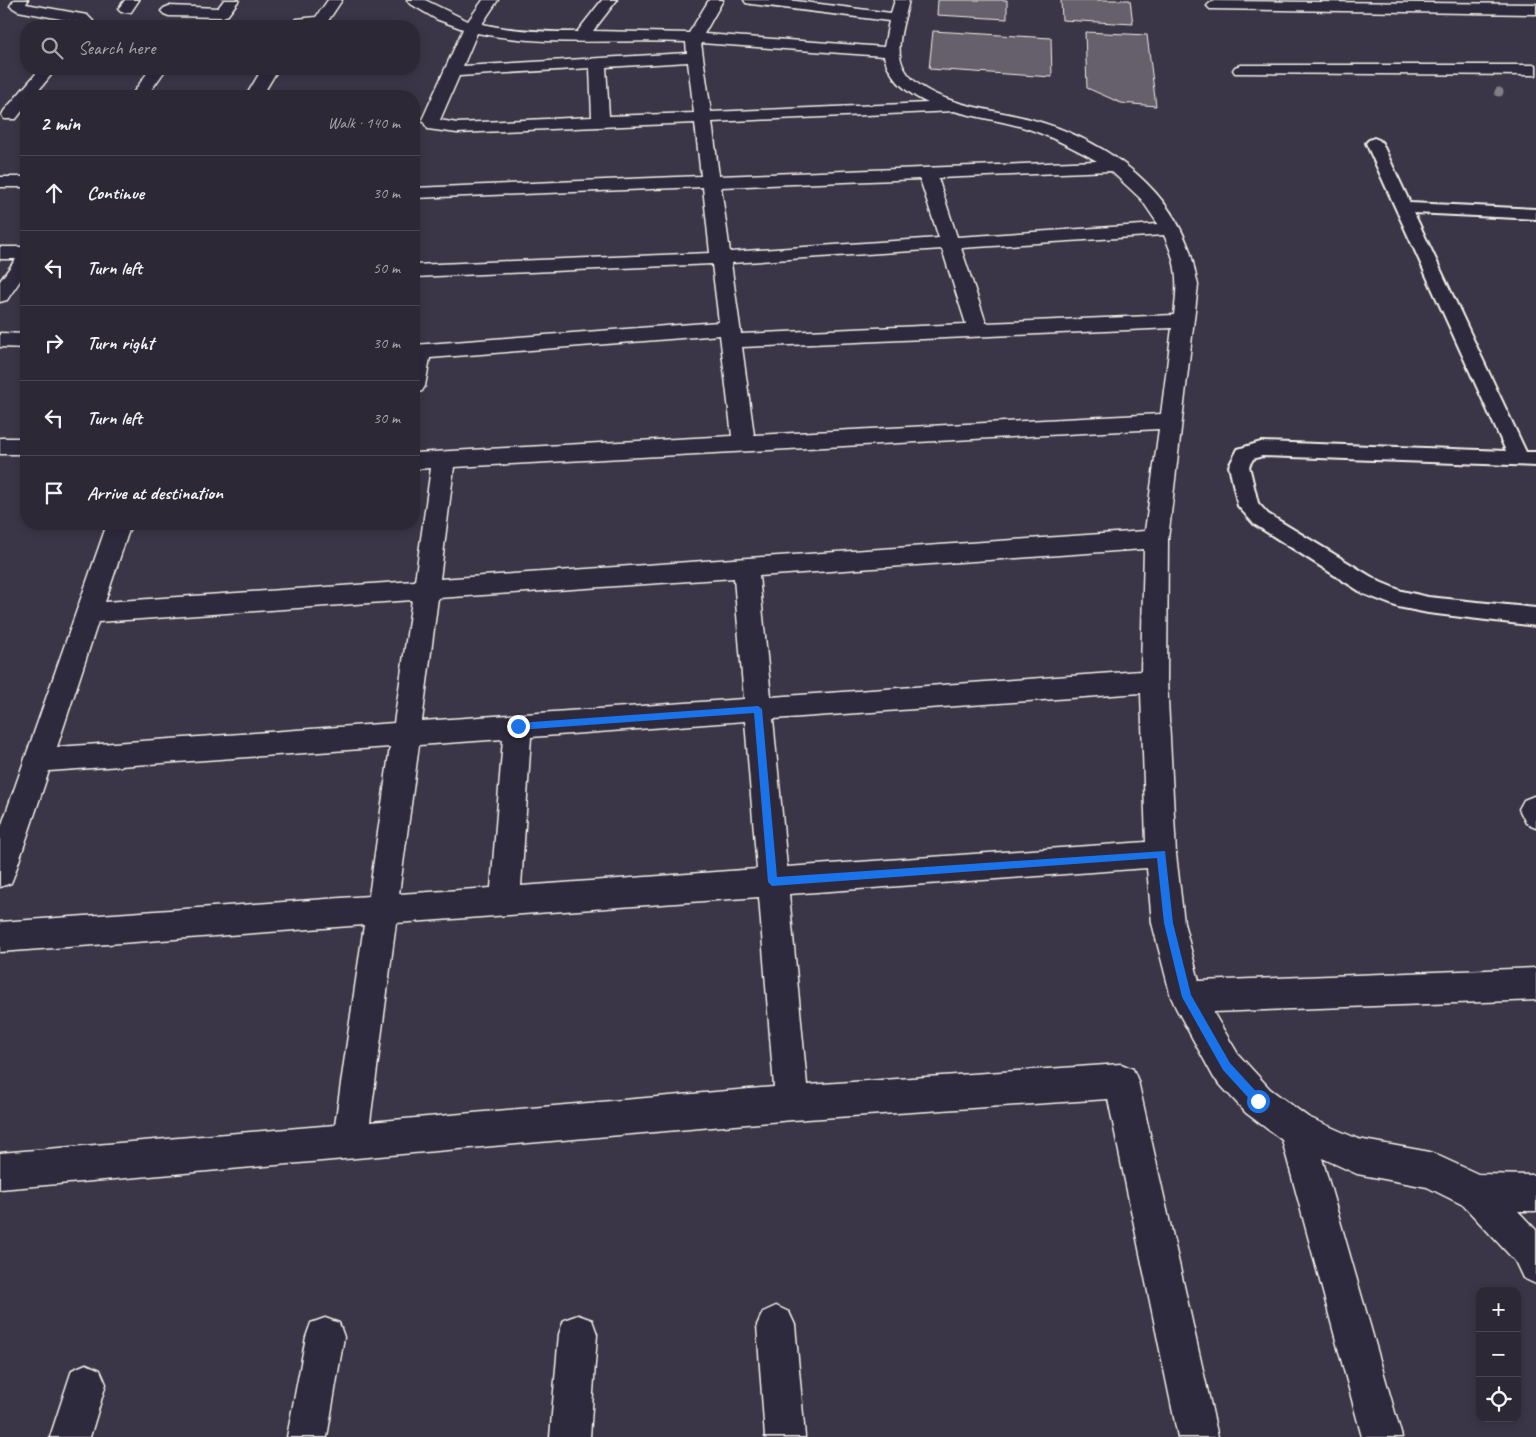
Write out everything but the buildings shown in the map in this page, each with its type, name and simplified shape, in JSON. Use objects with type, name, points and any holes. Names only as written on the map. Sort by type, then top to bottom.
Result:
[{"type":"street","points":[[21,0],[18,6],[22,8],[82,18],[84,20]]},
{"type":"street","points":[[169,11],[223,12],[232,0]]},
{"type":"street","points":[[322,20],[335,0]]},
{"type":"street","points":[[414,0],[437,14],[472,27],[511,33],[581,37],[662,36],[694,48]]},
{"type":"street","points":[[491,0],[472,27],[453,71],[422,120],[441,127],[458,128],[954,107]]},
{"type":"street","points":[[581,37],[610,0]]},
{"type":"street","points":[[716,0],[694,48],[744,442]]},
{"type":"street","points":[[751,0],[900,9],[891,52],[898,72],[910,86],[954,107],[1007,118],[1044,129],[1089,148],[1134,180],[1159,209],[1178,245],[1188,285],[1156,539],[1154,681],[1162,854],[1168,923],[1187,997],[1226,1066],[1258,1101],[1296,1129],[1357,1156],[1430,1170],[1476,1192],[1528,1248],[1536,1265]]},
{"type":"street","points":[[1215,6],[1536,9]]},
{"type":"street","points":[[192,20],[198,12]]},
{"type":"street","points":[[453,71],[598,63],[694,48],[891,52]]},
{"type":"street","points":[[598,63],[601,122]]},
{"type":"street","points":[[1241,70],[1536,70]]},
{"type":"street","points":[[32,90],[43,75]]},
{"type":"street","points":[[143,90],[154,75]]},
{"type":"street","points":[[258,90],[266,75]]},
{"type":"street","points":[[12,115],[20,105]]},
{"type":"street","points":[[420,193],[1114,166]]},
{"type":"street","points":[[927,173],[978,330]]},
{"type":"street","points":[[0,182],[20,182]]},
{"type":"street","points":[[420,271],[721,258],[1169,229]]},
{"type":"street","points":[[0,252],[20,253]]},
{"type":"street","points":[[0,296],[20,267]]},
{"type":"street","points":[[420,352],[731,334],[978,330],[1183,321]]},
{"type":"street","points":[[0,340],[20,341]]},
{"type":"street","points":[[420,461],[744,442],[1170,421]]},
{"type":"street","points":[[0,446],[20,446]]},
{"type":"street","points":[[350,1142],[444,460]]},
{"type":"street","points":[[0,873],[117,530]]},
{"type":"street","points":[[89,613],[1156,539]]},
{"type":"street","points":[[746,568],[792,1103]]},
{"type":"street","points":[[38,760],[1154,681]]},
{"type":"street","points":[[506,901],[518,726]]},
{"type":"street","points":[[0,938],[1162,854]]},
{"type":"street","points":[[1187,997],[1536,984]]},
{"type":"street","points":[[0,1171],[792,1103],[1121,1081],[1198,1437]]},
{"type":"street","points":[[1296,1129],[1382,1437]]},
{"type":"street","points":[[1476,1192],[1536,1193]]},
{"type":"street","points":[[776,1324],[785,1437]]},
{"type":"street","points":[[570,1437],[578,1334]]},
{"type":"street","points":[[307,1437],[324,1337]]},
{"type":"street","points":[[70,1437],[86,1384]]},
{"type":"lane","points":[[1374,143],[1404,208],[1528,458],[1261,449],[1245,454],[1239,466],[1248,506],[1260,519],[1372,588],[1398,599],[1428,605],[1536,617]]},
{"type":"lane","points":[[1404,208],[1536,214]]},
{"type":"route","points":[[518,726],[758,709],[772,882],[1162,854],[1168,923],[1187,997],[1226,1066],[1258,1101]]}]
